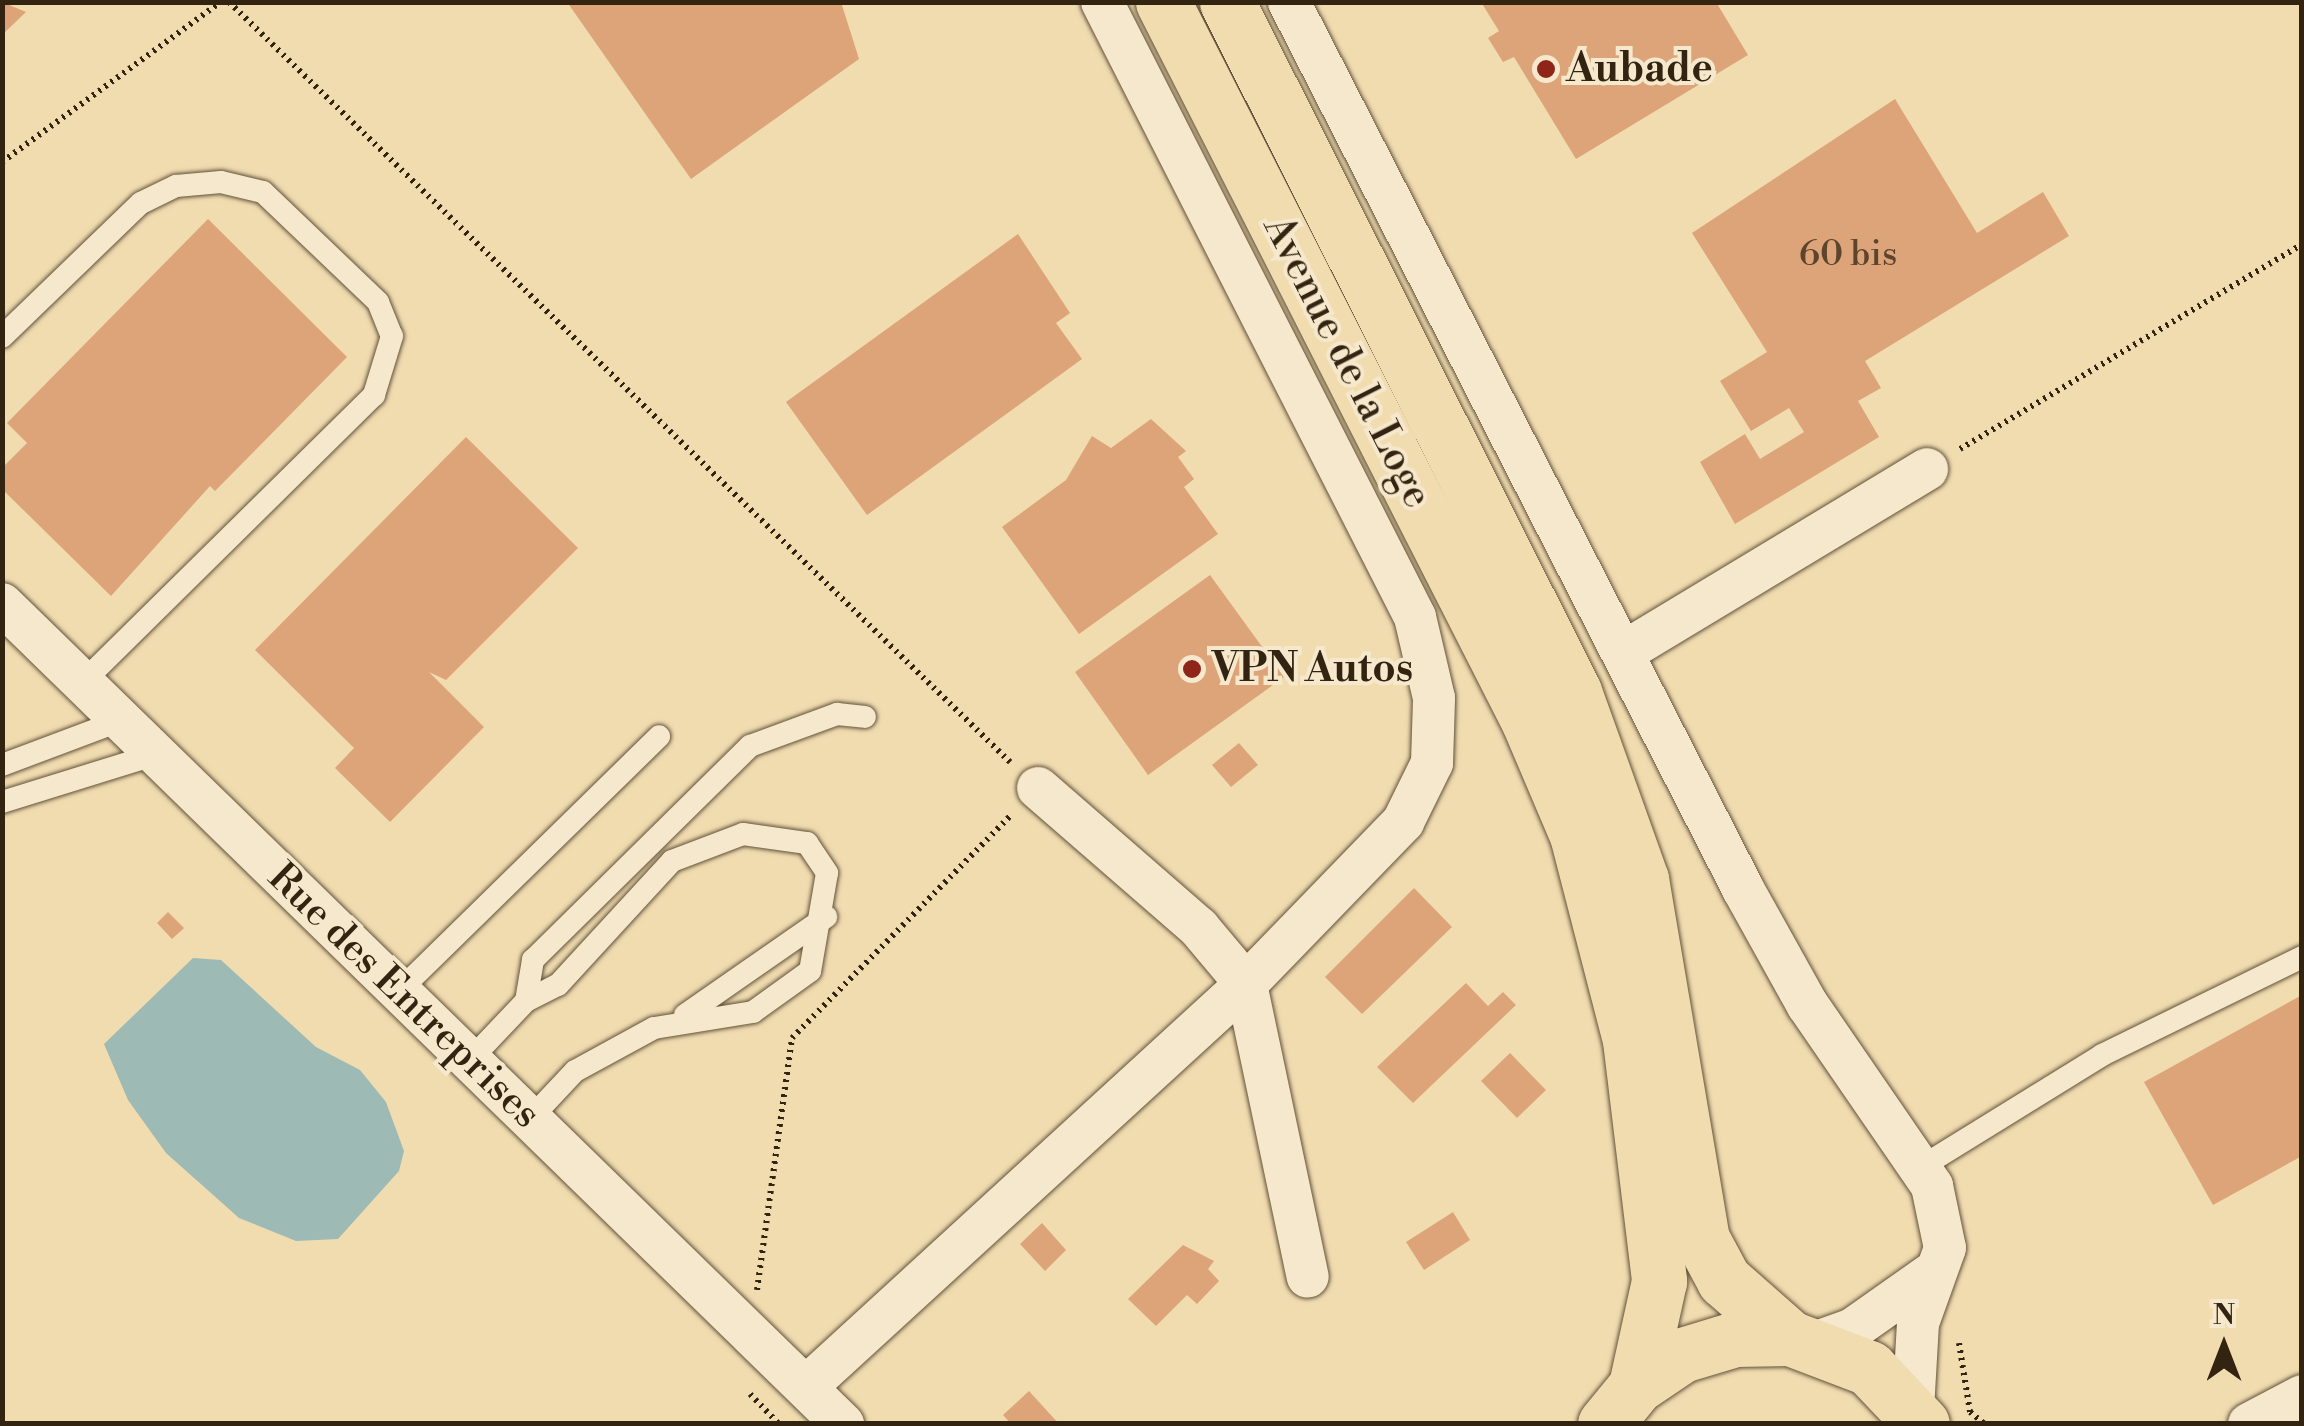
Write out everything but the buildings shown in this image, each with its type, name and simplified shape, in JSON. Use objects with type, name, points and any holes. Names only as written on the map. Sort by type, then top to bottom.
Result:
[{"type":"main road","name":"Avenue de la Loge","points":[[1163,2],[1529,722],[1598,900],[1630,1040],[1659,1281],[1621,1404]]},
{"type":"main road","name":"Avenue de la Loge","points":[[1227,2],[1574,692],[1642,879],[1702,1239],[1724,1280],[1802,1341]]},
{"type":"main road","points":[[1621,1404],[1682,1355],[1734,1339],[1802,1341],[1869,1368],[1917,1417]]},
{"type":"street","points":[[806,1388],[1246,984],[1403,822],[1432,763],[1434,698],[1415,616],[1102,2]]},
{"type":"street","points":[[1289,2],[1807,1004],[1921,1167],[1944,1227],[1912,1360],[1917,1417]]},
{"type":"street","points":[[1624,652],[1927,469]]},
{"type":"street","name":"Rue des Entreprises","points":[[2,604],[843,1424]]},
{"type":"street","points":[[1038,788],[1199,928],[1246,984],[1308,1277]]},
{"type":"street","points":[[1802,1341],[1853,1329],[1931,1274]]},
{"type":"street","points":[[2249,1424],[2302,1396]]},
{"type":"lane","points":[[2,336],[140,203],[176,186],[222,182],[263,192],[378,302],[392,336],[374,395],[83,682]]},
{"type":"lane","points":[[526,1001],[533,960],[750,746],[837,714],[865,717]]},
{"type":"lane","points":[[2,765],[122,720]]},
{"type":"lane","points":[[399,991],[658,736]]},
{"type":"lane","points":[[2,802],[156,754]]},
{"type":"lane","points":[[470,1060],[526,1001],[558,985],[672,861],[743,834],[807,843],[827,874],[826,917],[810,971],[753,1012],[673,1024]]},
{"type":"lane","points":[[530,1119],[575,1072],[673,1024],[826,917]]},
{"type":"lane","points":[[1921,1167],[2102,1055],[2302,957]]},
{"type":"path","points":[[2,162],[220,2]]},
{"type":"path","points":[[230,2],[1038,788],[792,1038],[763,1280],[752,1298]]},
{"type":"path","points":[[1927,469],[2302,244]]},
{"type":"water","points":[[193,958],[221,960],[316,1047],[360,1070],[386,1102],[404,1151],[399,1171],[338,1239],[296,1241],[239,1218],[166,1153],[128,1100],[104,1044]]},
{"type":"place","name":"Aubade","points":[[1546,69]]},
{"type":"place","name":"VPN Autos","points":[[1192,669]]}]
